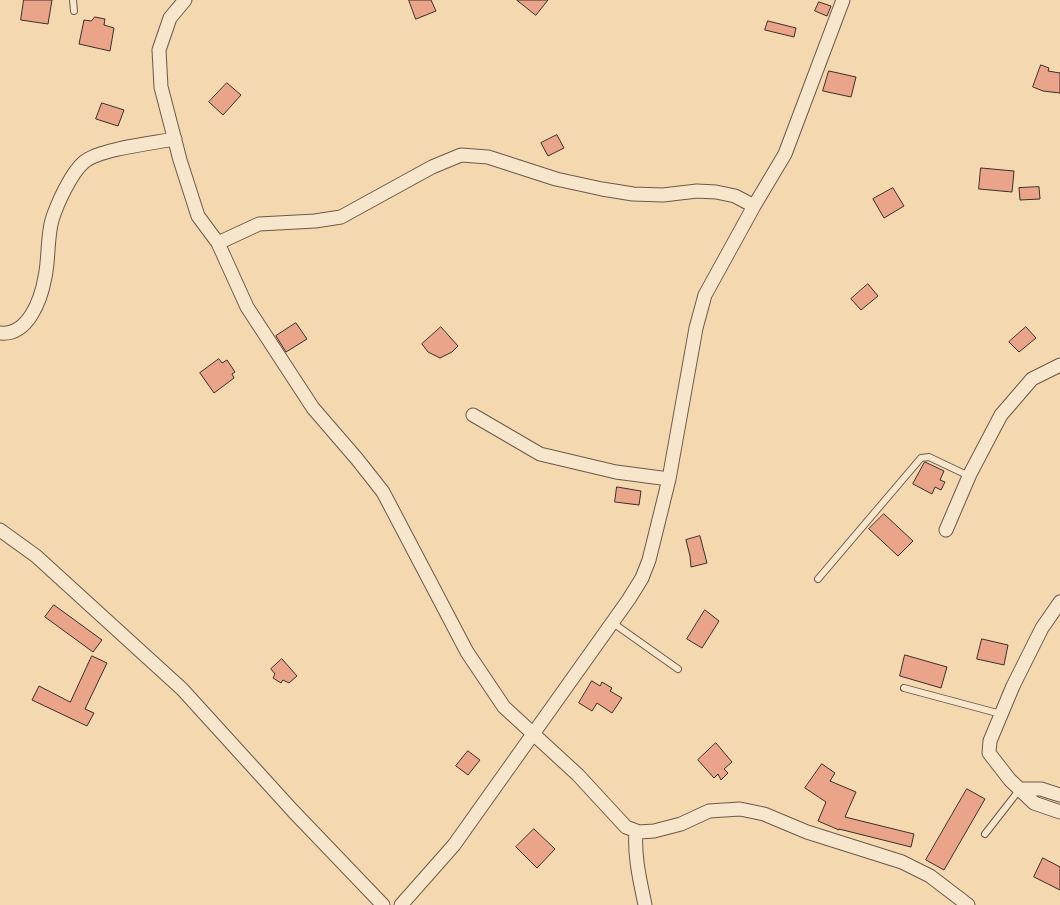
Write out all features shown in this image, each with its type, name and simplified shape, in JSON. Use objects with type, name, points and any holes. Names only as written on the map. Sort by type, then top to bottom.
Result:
[{"type":"street","points":[[185,0],[170,18],[159,50],[161,87],[198,216],[218,243],[247,307],[313,408],[383,492],[468,652],[504,706],[578,775],[626,827],[636,831],[654,831],[681,824],[709,810],[740,810],[764,814],[807,832],[902,862],[930,876],[968,905]]},
{"type":"street","points":[[401,905],[454,845],[613,623],[642,578],[669,479],[696,328],[705,295],[754,206],[785,154],[843,0]]},
{"type":"street","points":[[0,333],[16,331],[26,324],[35,308],[45,278],[52,221],[69,183],[84,161],[103,153],[175,139]]},
{"type":"street","points":[[218,243],[259,224],[316,221],[340,217],[432,167],[461,156],[488,157],[556,179],[633,194],[663,195],[696,191],[716,192],[735,196],[754,206]]},
{"type":"street","points":[[946,530],[969,476],[1000,416],[1032,379],[1060,365]]},
{"type":"street","points":[[473,415],[540,454],[616,472],[669,479]]},
{"type":"street","points":[[0,530],[36,556],[182,689],[293,811],[383,905]]},
{"type":"street","points":[[1060,602],[1035,641],[1001,714],[990,741],[989,753],[999,768],[1034,803],[1060,812]]},
{"type":"street","points":[[1020,789],[1041,789],[1060,795]]},
{"type":"street","points":[[636,831],[636,868],[645,905]]},
{"type":"lane","points":[[73,0],[74,11]]},
{"type":"lane","points":[[818,579],[921,458],[929,457],[969,476]]},
{"type":"lane","points":[[613,623],[678,669]]},
{"type":"lane","points":[[904,688],[1001,714]]},
{"type":"lane","points":[[985,834],[1020,789]]},
{"type":"building","points":[[24,0],[52,0],[48,24],[21,20]]},
{"type":"building","points":[[409,0],[431,0],[436,11],[416,19]]},
{"type":"building","points":[[517,0],[548,0],[536,15]]},
{"type":"building","points":[[819,2],[831,6],[827,16],[815,11]]},
{"type":"building","points":[[95,17],[105,19],[104,25],[114,28],[110,51],[79,44],[84,20],[91,21]]},
{"type":"building","points":[[768,21],[796,28],[794,37],[765,30]]},
{"type":"building","points":[[1041,65],[1049,68],[1048,71],[1060,73],[1060,93],[1043,91],[1033,87]]},
{"type":"building","points":[[829,71],[856,77],[851,97],[823,91]]},
{"type":"building","points":[[227,83],[241,95],[223,115],[209,102]]},
{"type":"building","points":[[102,103],[124,110],[118,126],[96,119]]},
{"type":"building","points":[[557,135],[564,148],[548,156],[541,143]]},
{"type":"building","points":[[981,168],[1014,171],[1012,192],[979,189]]},
{"type":"building","points":[[1039,187],[1040,199],[1020,200],[1019,188]]},
{"type":"building","points":[[893,188],[904,206],[884,218],[873,199]]},
{"type":"building","points":[[868,284],[878,296],[861,310],[851,299]]},
{"type":"building","points":[[296,323],[307,339],[286,352],[276,336]]},
{"type":"building","points":[[441,327],[458,346],[452,352],[440,358],[428,352],[422,344]]},
{"type":"building","points":[[1026,327],[1036,338],[1019,352],[1009,342]]},
{"type":"building","points":[[219,359],[222,363],[227,360],[235,372],[232,374],[234,378],[214,393],[200,373]]},
{"type":"building","points":[[925,462],[944,471],[940,480],[945,482],[941,490],[935,487],[932,494],[913,484]]},
{"type":"building","points":[[617,487],[641,491],[639,505],[615,502]]},
{"type":"building","points":[[884,514],[913,541],[898,556],[869,529]]},
{"type":"building","points":[[700,536],[707,563],[691,567],[686,540]]},
{"type":"building","points":[[54,605],[102,640],[93,652],[45,617]]},
{"type":"building","points":[[705,610],[719,621],[702,648],[687,639]]},
{"type":"building","points":[[982,639],[1008,645],[1004,665],[977,659]]},
{"type":"building","points":[[905,655],[947,667],[941,688],[900,676]]},
{"type":"building","points":[[92,656],[107,663],[85,709],[94,713],[87,726],[32,700],[39,686],[70,702]]},
{"type":"building","points":[[282,659],[297,676],[289,683],[283,680],[281,683],[273,678],[275,674],[271,669]]},
{"type":"building","points":[[592,681],[600,686],[602,682],[612,688],[610,691],[622,698],[612,713],[597,703],[592,711],[579,703]]},
{"type":"building","points":[[716,743],[732,762],[724,769],[728,773],[721,780],[718,774],[714,778],[698,760]]},
{"type":"building","points":[[468,751],[480,760],[468,775],[456,766]]},
{"type":"building","points":[[822,764],[835,773],[830,781],[856,792],[845,817],[914,834],[911,847],[839,830],[818,821],[826,802],[805,788]]},
{"type":"building","points":[[967,789],[985,799],[944,870],[926,860]]},
{"type":"building","points":[[534,829],[555,849],[537,868],[516,847]]},
{"type":"building","points":[[1043,858],[1060,867],[1060,890],[1034,877]]}]
